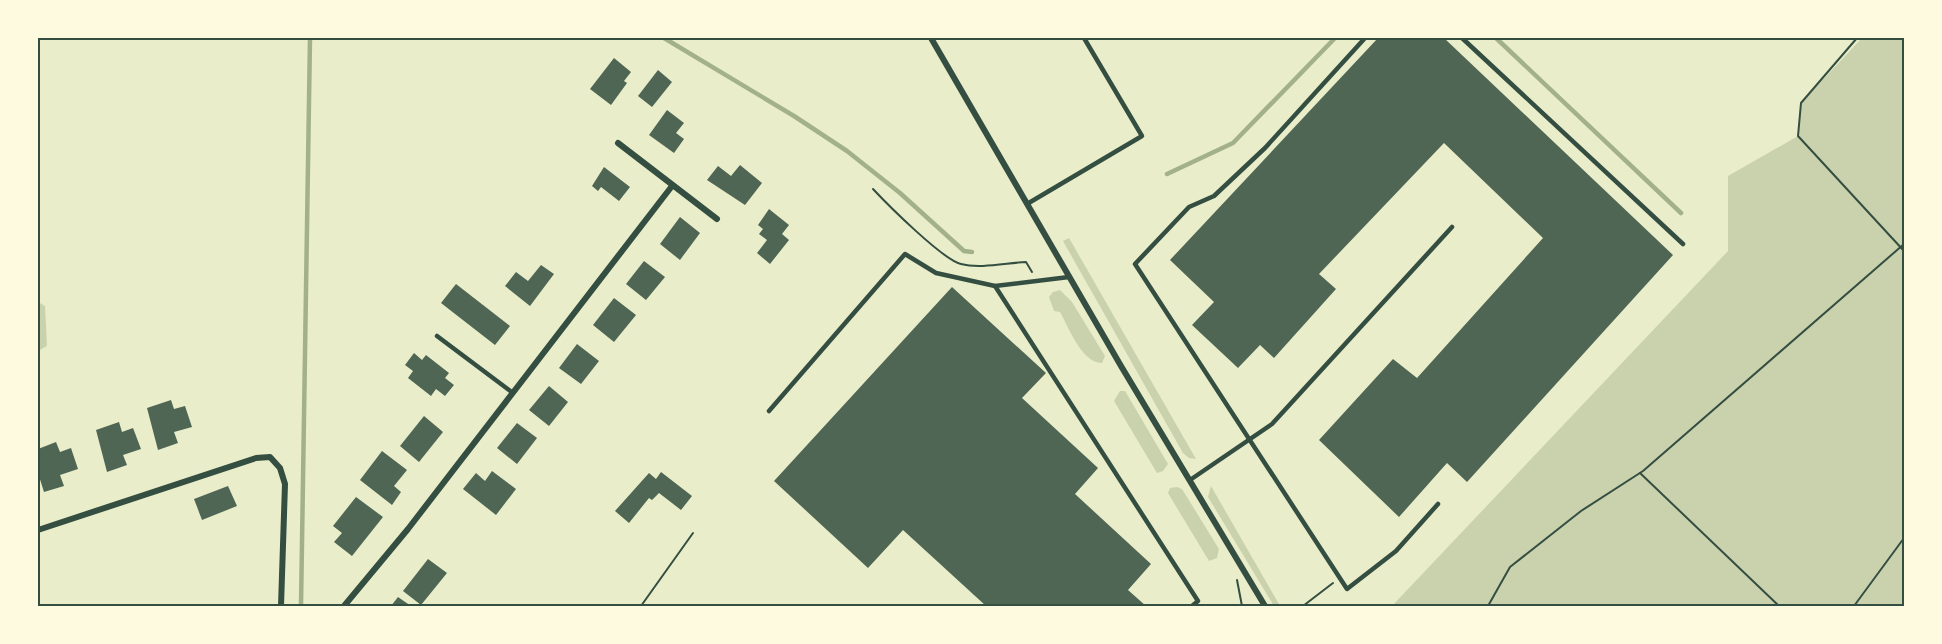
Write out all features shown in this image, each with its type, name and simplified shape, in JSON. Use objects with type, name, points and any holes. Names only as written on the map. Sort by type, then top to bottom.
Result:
[{"type":"street","points":[[931,38],[1069,278],[1265,606]]},
{"type":"street","points":[[618,142],[717,219]]},
{"type":"street","points":[[344,606],[408,529],[672,186]]},
{"type":"street","points":[[38,530],[256,458],[270,457],[280,468],[285,484],[281,606]]},
{"type":"lane","points":[[1027,204],[1142,136],[1084,38]]},
{"type":"lane","points":[[1365,38],[1265,148],[1214,196],[1189,207],[1135,264],[1347,589],[1396,552],[1438,504]]},
{"type":"lane","points":[[1462,38],[1683,244]]},
{"type":"lane","points":[[1190,480],[1250,442],[1272,424],[1452,227]]},
{"type":"lane","points":[[769,411],[905,254],[936,273],[995,286],[1037,279],[1069,278]]},
{"type":"lane","points":[[995,286],[1198,601],[1192,606]]},
{"type":"lane","points":[[437,336],[513,393]]},
{"type":"path","points":[[1857,38],[1800,103],[1798,136],[1905,251]]},
{"type":"path","points":[[873,189],[896,214],[943,254],[960,264],[1026,262],[1037,279]]},
{"type":"path","points":[[1488,606],[1510,567],[1581,511],[1640,473],[1905,244]]},
{"type":"path","points":[[1640,473],[1779,606]]},
{"type":"path","points":[[641,606],[693,534]]},
{"type":"path","points":[[1854,606],[1905,538]]},
{"type":"path","points":[[1242,606],[1236,582],[1243,570]]},
{"type":"path","points":[[1303,606],[1340,578]]},
{"type":"green space","points":[[1862,38],[1904,38],[1904,606],[1392,606],[1728,251],[1728,176],[1798,136],[1801,103]]},
{"type":"green space","points":[[1069,238],[1196,459],[1189,458],[1183,453],[1063,241]]},
{"type":"green space","points":[[1060,290],[1072,302],[1105,356],[1102,363],[1088,357],[1082,351],[1060,312],[1054,311],[1049,297],[1053,292]]},
{"type":"green space","points":[[38,302],[45,306],[47,346],[38,351]]},
{"type":"green space","points":[[1120,391],[1125,391],[1168,464],[1163,471],[1157,473],[1114,401]]},
{"type":"green space","points":[[1211,486],[1280,606],[1274,606],[1208,497]]},
{"type":"green space","points":[[1170,488],[1182,489],[1219,549],[1217,558],[1209,561],[1168,493]]},
{"type":"building","points":[[1378,38],[1444,38],[1673,255],[1467,482],[1447,463],[1399,517],[1319,440],[1393,359],[1417,378],[1543,238],[1444,143],[1319,274],[1336,289],[1274,358],[1260,345],[1238,368],[1192,325],[1214,302],[1170,260]]},
{"type":"building","points":[[614,58],[631,72],[624,81],[627,83],[611,105],[590,89]]},
{"type":"building","points":[[658,70],[672,82],[652,107],[638,96]]},
{"type":"building","points":[[667,110],[684,123],[676,133],[684,139],[674,153],[649,135]]},
{"type":"building","points":[[740,165],[762,183],[745,205],[707,180],[718,166],[731,176]]},
{"type":"building","points":[[604,167],[630,187],[619,201],[601,187],[598,191],[592,186]]},
{"type":"building","points":[[769,209],[789,225],[782,234],[789,240],[770,264],[757,253],[767,240],[759,234],[763,229],[758,225]]},
{"type":"building","points":[[680,217],[700,233],[680,260],[660,244]]},
{"type":"building","points":[[644,261],[665,277],[646,300],[626,284]]},
{"type":"building","points":[[541,265],[554,274],[530,306],[505,286],[516,272],[528,281]]},
{"type":"building","points":[[456,284],[510,326],[495,345],[441,303]]},
{"type":"building","points":[[952,287],[1046,373],[1022,398],[1098,468],[1075,494],[1151,564],[1128,590],[1146,606],[986,606],[903,530],[868,568],[774,481]]},
{"type":"building","points":[[614,298],[636,315],[614,342],[593,325]]},
{"type":"building","points":[[577,344],[599,361],[581,384],[559,368]]},
{"type":"building","points":[[414,353],[422,360],[426,355],[449,373],[445,378],[454,385],[445,396],[436,389],[431,396],[408,378],[413,371],[405,365]]},
{"type":"building","points":[[549,386],[568,402],[549,426],[529,410]]},
{"type":"building","points":[[171,400],[174,409],[185,406],[192,427],[174,432],[178,443],[158,450],[147,408]]},
{"type":"building","points":[[424,416],[443,432],[419,462],[400,446]]},
{"type":"building","points":[[119,422],[122,432],[133,428],[141,449],[123,455],[127,465],[107,472],[96,430]]},
{"type":"building","points":[[517,423],[537,438],[517,464],[497,448]]},
{"type":"building","points":[[56,442],[60,452],[71,448],[78,469],[60,475],[64,486],[44,492],[38,473],[38,449]]},
{"type":"building","points":[[382,451],[407,470],[394,486],[401,492],[392,505],[360,480]]},
{"type":"building","points":[[492,471],[516,489],[496,515],[463,489],[476,473],[485,481]]},
{"type":"building","points":[[661,472],[692,496],[681,510],[659,493],[652,500],[649,498],[629,523],[615,511],[649,473],[656,479]]},
{"type":"building","points":[[228,486],[237,506],[202,520],[194,499]]},
{"type":"building","points":[[356,497],[383,517],[352,556],[334,542],[342,533],[333,526]]},
{"type":"building","points":[[428,559],[447,573],[421,605],[403,591]]},
{"type":"building","points":[[398,597],[411,606],[391,606]]},
{"type":"waterway","points":[[301,606],[310,38]]},
{"type":"waterway","points":[[664,38],[794,116],[847,151],[900,193],[964,251],[972,252]]},
{"type":"waterway","points":[[1167,174],[1233,143],[1335,38]]},
{"type":"waterway","points":[[1496,38],[1681,213]]}]
